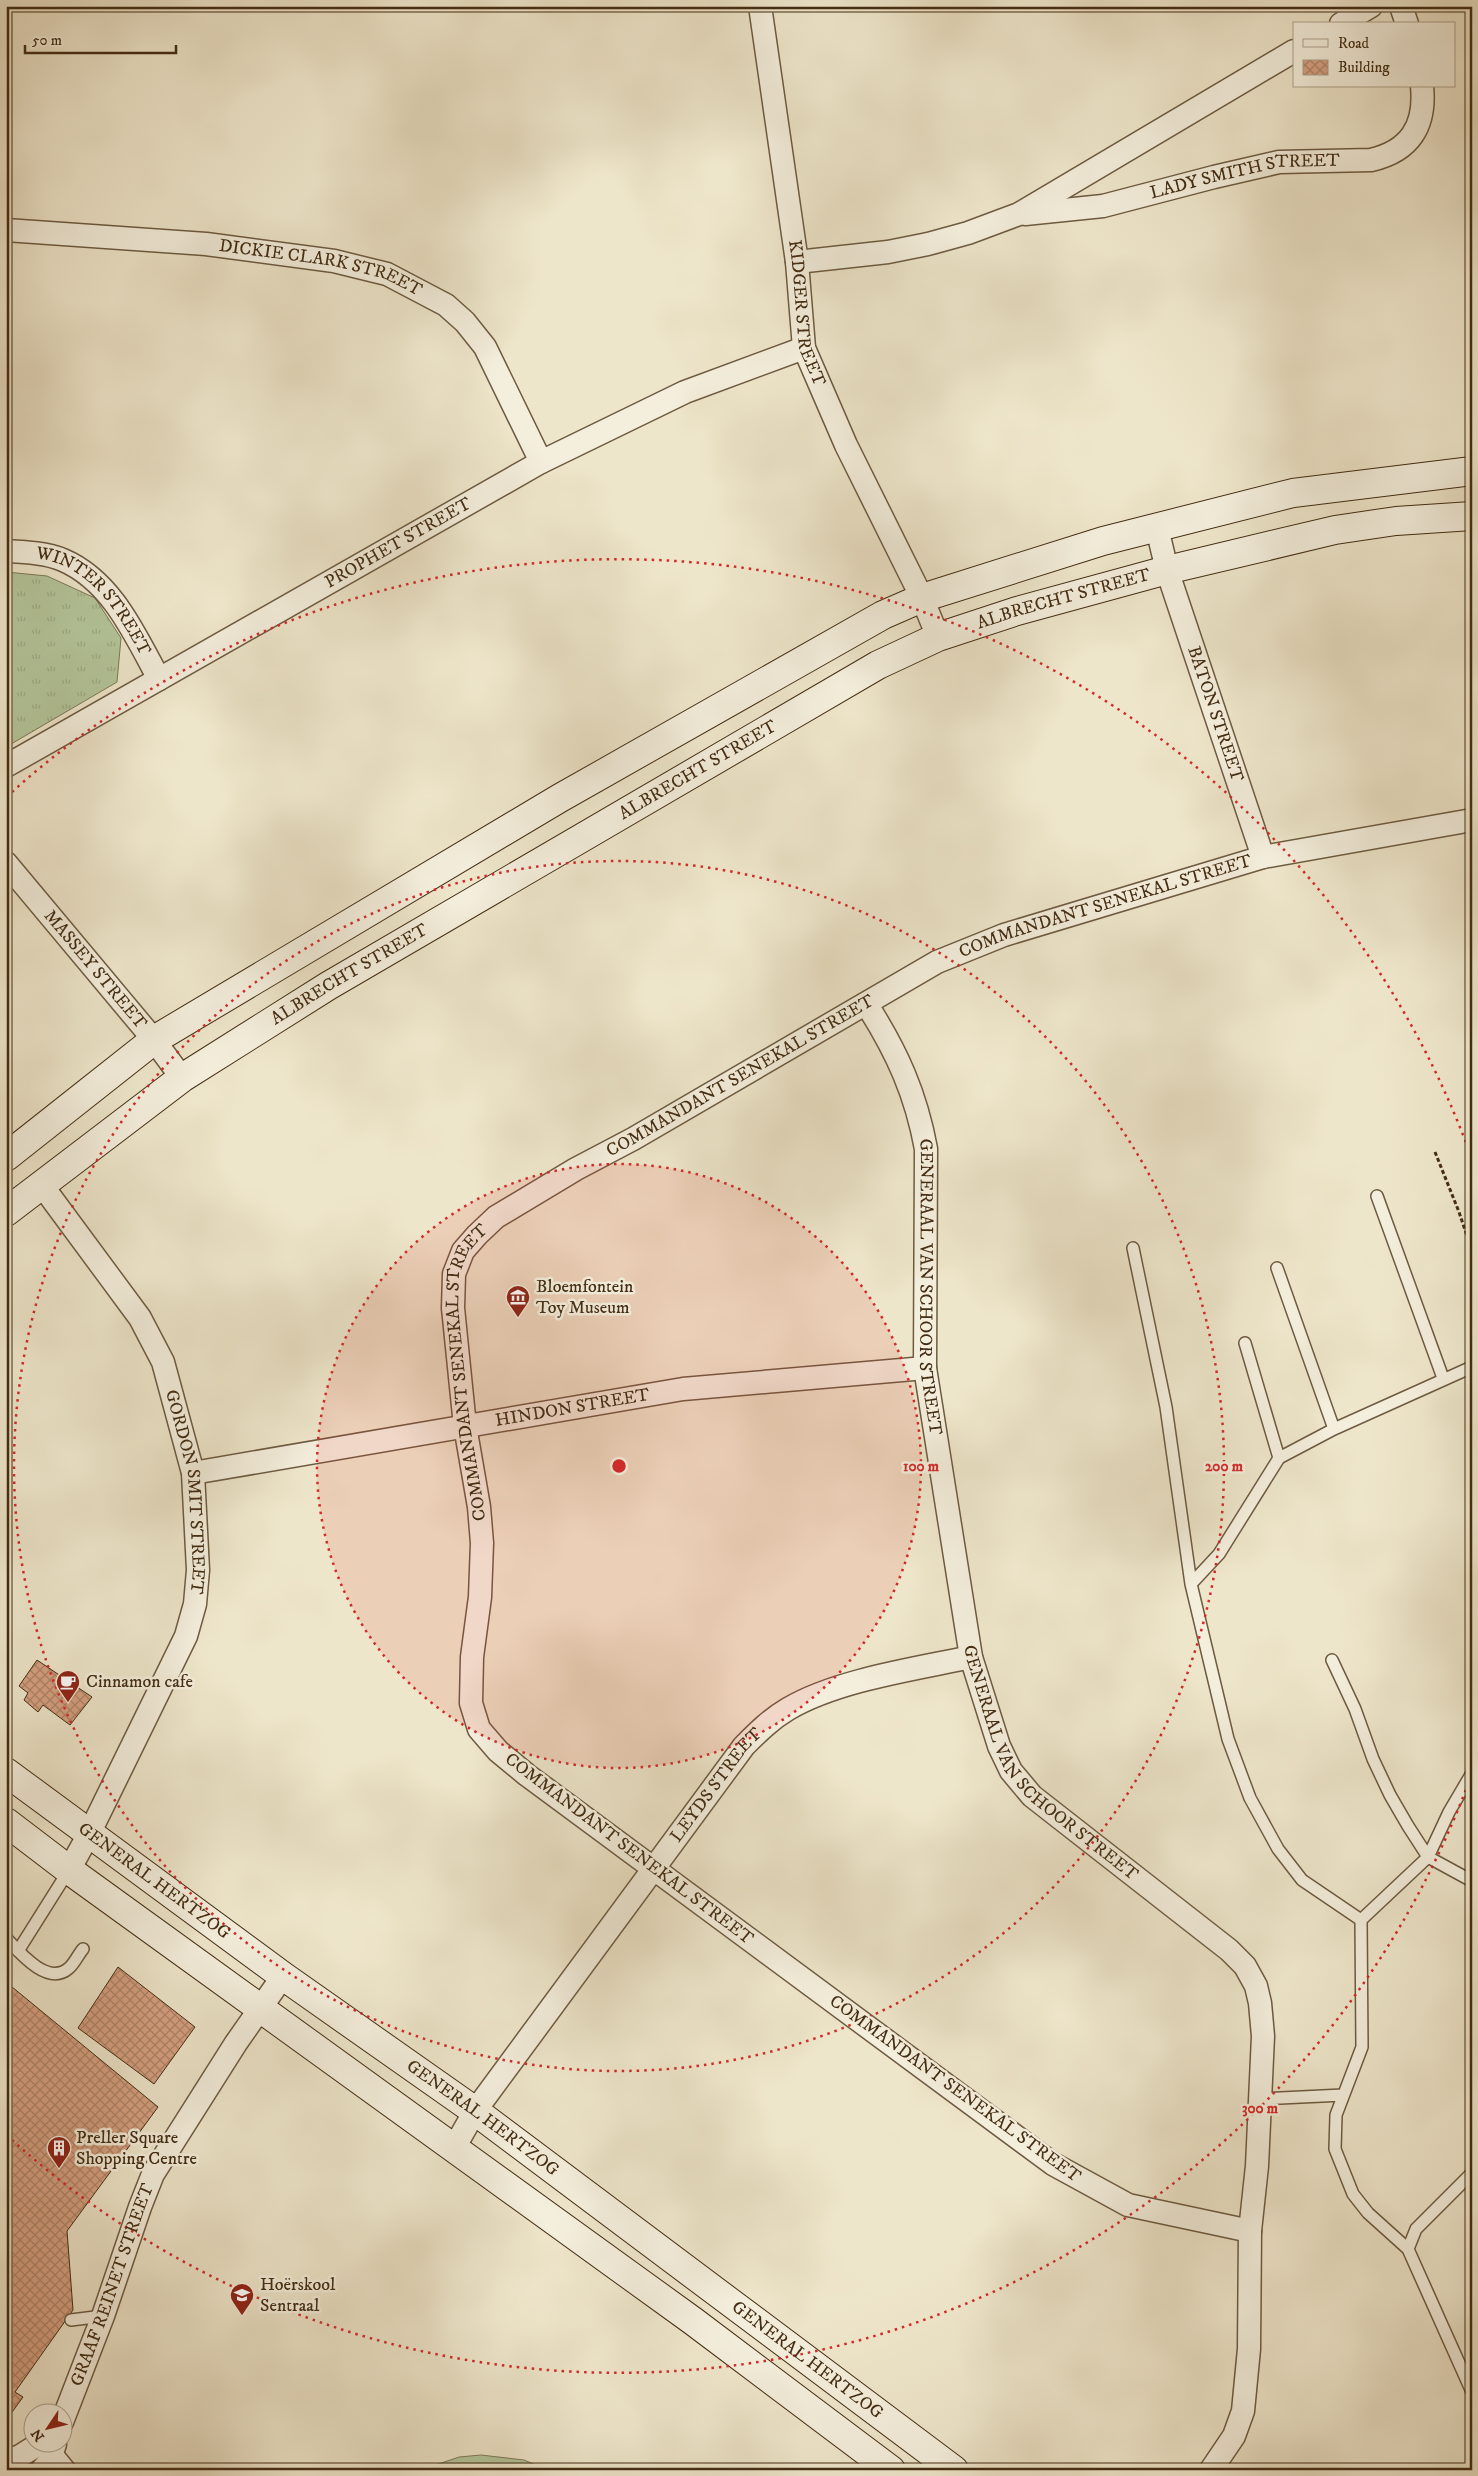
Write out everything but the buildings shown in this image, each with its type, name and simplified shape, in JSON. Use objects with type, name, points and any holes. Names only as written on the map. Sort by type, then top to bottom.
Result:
[{"type":"street","name":"KIDGER STREET","points":[[760,6],[797,262],[804,348],[846,445],[922,598],[938,637]]},
{"type":"street","points":[[1344,22],[1371,6]]},
{"type":"street","points":[[1401,6],[1406,22]]},
{"type":"street","name":"LADY SMITH STREET","points":[[797,262],[888,252],[928,244],[968,233],[1019,214],[1293,51]]},
{"type":"street","name":"LADY SMITH STREET","points":[[1019,214],[1103,206],[1279,162],[1371,160],[1386,156],[1400,150],[1412,137],[1420,119],[1422,88]]},
{"type":"street","name":"DICKIE CLARK STREET","points":[[6,230],[206,244],[334,261],[387,274],[446,306],[465,322],[485,347],[541,462]]},
{"type":"street","name":"PROPHET STREET","points":[[6,766],[541,462],[685,392],[804,348]]},
{"type":"street","points":[[6,1157],[154,1040],[560,798],[883,615],[922,598],[1104,540],[1293,493],[1472,471]]},
{"type":"street","name":"ALBRECHT STREET","points":[[6,1212],[182,1078],[328,986],[618,815],[878,665],[938,637],[1017,611],[1168,570],[1334,530],[1396,521],[1472,516]]},
{"type":"street","name":"BATON STREET","points":[[1157,528],[1168,570],[1263,857]]},
{"type":"street","name":"WINTER STREET","points":[[6,551],[62,560],[82,570],[100,586],[125,618],[159,679]]},
{"type":"street","name":"COMMANDANT SENEKAL STREET","points":[[1250,2231],[1128,2205],[1061,2168],[527,1775],[498,1750],[479,1729],[471,1703],[472,1657],[480,1597],[482,1543],[479,1507],[465,1426],[453,1308],[454,1274],[463,1251],[496,1217],[867,1005],[937,962],[1004,935],[1263,857],[1472,820]]},
{"type":"street","name":"MASSEY STREET","points":[[6,863],[154,1040],[182,1078]]},
{"type":"street","name":"GENERAAL VAN SCHOOR STREET","points":[[867,1005],[892,1045],[908,1082],[920,1117],[926,1149],[925,1368],[971,1657],[999,1746],[1011,1771],[1032,1796],[1230,1950],[1245,1966],[1256,1986],[1260,2003],[1263,2036],[1257,2166],[1250,2231],[1249,2349],[1242,2411],[1234,2436],[1211,2470]]},
{"type":"street","name":"GORDON SMIT STREET","points":[[41,1184],[140,1318],[163,1362],[193,1473],[198,1570],[195,1604],[186,1636],[90,1832],[69,1870]]},
{"type":"street","name":"HINDON STREET","points":[[193,1473],[683,1390],[925,1368]]},
{"type":"street","name":"LEYDS STREET","points":[[454,2148],[475,2111],[744,1746],[762,1727],[788,1709],[816,1695],[845,1686],[971,1657]]},
{"type":"street","name":"GENERAL HERTZOG","points":[[6,1772],[283,1976],[475,2111],[954,2470]]},
{"type":"street","name":"GENERAL HERTZOG","points":[[6,1822],[69,1870],[693,2321],[891,2470]]},
{"type":"street","name":"GRAAF REINET STREET","points":[[69,2404],[103,2316],[140,2207],[154,2174],[260,2008],[283,1976]]},
{"type":"street","points":[[6,2461],[25,2454]]},
{"type":"street","points":[[42,2470],[49,2462],[49,2454]]},
{"type":"lane","points":[[1377,1196],[1443,1378]]},
{"type":"lane","points":[[1133,1248],[1166,1407],[1190,1584],[1228,1739],[1250,1798],[1278,1849],[1302,1880],[1361,1920]]},
{"type":"lane","points":[[1277,1268],[1334,1429]]},
{"type":"lane","points":[[1245,1343],[1278,1458]]},
{"type":"lane","points":[[1190,1584],[1219,1554],[1278,1458],[1334,1429],[1472,1366]]},
{"type":"lane","points":[[1332,1660],[1355,1708],[1373,1758],[1390,1795],[1428,1857],[1472,1882]]},
{"type":"lane","points":[[1472,1773],[1449,1812],[1428,1857],[1361,1920],[1362,2047],[1336,2114],[1335,2149],[1353,2194],[1368,2213],[1408,2249],[1472,2392]]},
{"type":"lane","points":[[18,1951],[69,1870]]},
{"type":"lane","points":[[6,1938],[18,1951],[42,1970],[54,1974],[70,1968],[82,1949]]},
{"type":"lane","points":[[1260,2099],[1343,2095]]},
{"type":"lane","points":[[1408,2249],[1416,2229],[1472,2173]]},
{"type":"lane","points":[[71,2320],[103,2316]]},
{"type":"lane","points":[[57,2454],[71,2470]]},
{"type":"path","points":[[1435,1152],[1472,1251]]},
{"type":"green space","points":[[6,572],[47,576],[95,598],[121,638],[117,682],[6,747]]},
{"type":"green space","points":[[481,2455],[524,2460],[548,2470],[421,2470],[459,2457]]},
{"type":"place","name":"Bloemfontein Toy Museum","points":[[518,1318]]},
{"type":"place","name":"Cinnamon cafe","points":[[68,1703]]},
{"type":"place","name":"Preller Square Shopping Centre","points":[[59,2169]]},
{"type":"place","name":"Hoërskool Sentraal","points":[[242,2316]]}]
